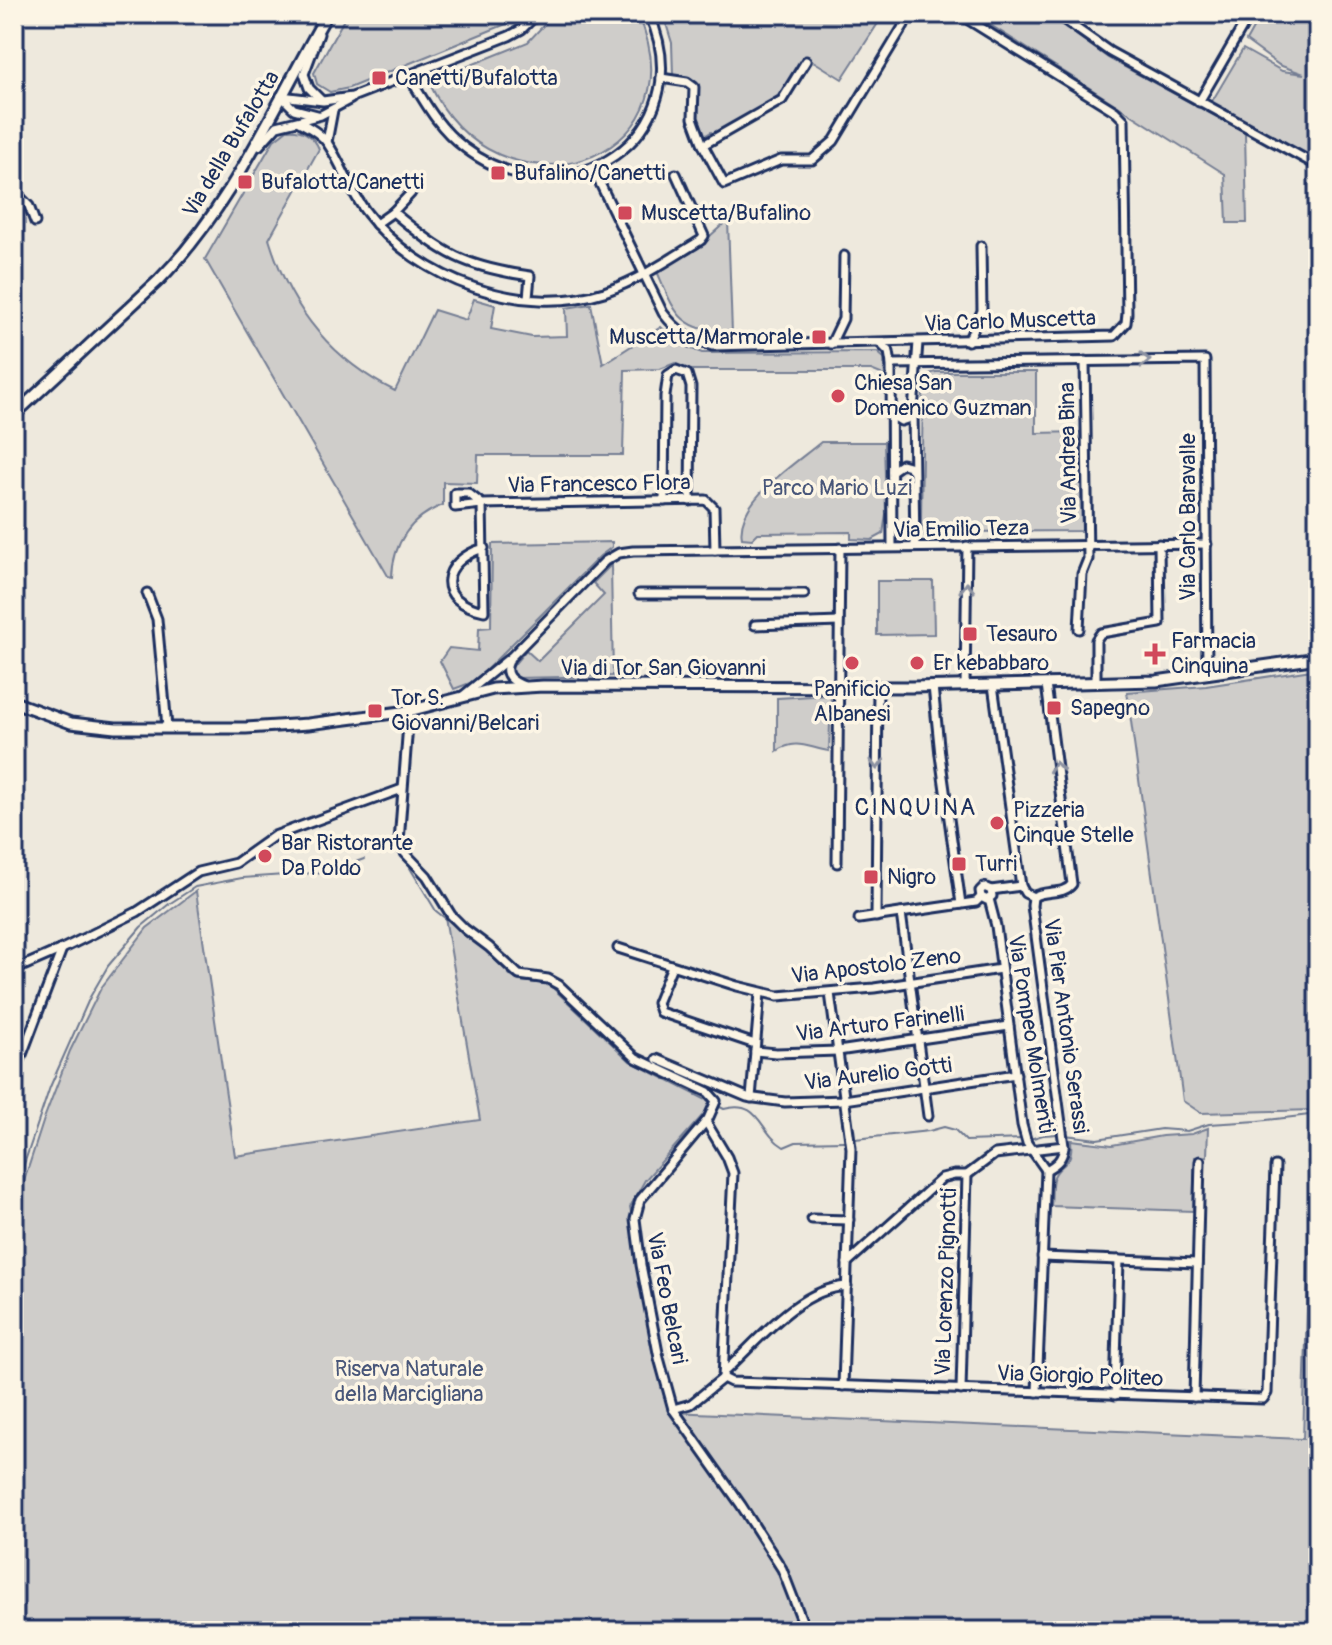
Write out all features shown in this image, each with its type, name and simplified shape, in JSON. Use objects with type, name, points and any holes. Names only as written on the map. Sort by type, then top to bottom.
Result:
[{"type":"street","name":"Via della Bufalotta","points":[[14,415],[171,268],[202,229],[243,166],[327,14]]},
{"type":"street","points":[[281,96],[323,101],[352,97],[516,33],[537,14]]},
{"type":"street","points":[[409,76],[442,127],[463,147],[486,161],[543,177],[573,175],[593,169],[616,155],[638,133],[653,109],[661,78],[659,43],[649,14]]},
{"type":"street","name":"Via Carlo Muscetta","points":[[593,169],[663,313],[676,329],[697,342],[712,346],[1114,336],[1126,323],[1127,313],[1124,120],[1115,111],[959,14]]},
{"type":"street","points":[[1056,14],[1110,52],[1318,166]]},
{"type":"street","points":[[1199,102],[1250,14]]},
{"type":"street","points":[[661,78],[687,82],[694,87],[693,118],[703,145],[724,184],[781,160],[812,160],[834,141],[904,25]]},
{"type":"street","points":[[320,27],[304,74],[309,88],[323,101]]},
{"type":"street","points":[[703,145],[782,100],[806,61]]},
{"type":"street","points":[[281,96],[294,109],[321,115]]},
{"type":"street","points":[[243,166],[275,127],[321,115],[352,97]]},
{"type":"street","points":[[327,142],[333,110]]},
{"type":"street","points":[[299,122],[327,142],[352,193],[376,224],[412,256],[457,282],[478,290],[528,298],[599,293],[645,276],[701,240],[704,236],[700,221],[676,174]]},
{"type":"street","points":[[14,191],[29,206],[35,222]]},
{"type":"street","points":[[376,224],[411,193]]},
{"type":"street","points":[[393,212],[433,246],[467,262],[491,271],[530,276],[528,298]]},
{"type":"street","points":[[968,341],[982,311],[981,246]]},
{"type":"street","points":[[831,344],[843,319],[844,256]]},
{"type":"street","points":[[915,547],[913,417],[918,342]]},
{"type":"street","points":[[880,343],[889,352],[891,364],[892,547]]},
{"type":"street","points":[[891,364],[894,352],[903,343],[916,364]]},
{"type":"street","name":"Via Carlo Baravalle","points":[[1085,361],[1205,360],[1207,674]]},
{"type":"street","points":[[891,364],[1085,361]]},
{"type":"street","name":"Via Andrea Bina","points":[[1079,629],[1082,574],[1088,559],[1085,361]]},
{"type":"street","points":[[664,501],[665,396],[668,375],[676,370],[687,374],[691,387],[690,501]]},
{"type":"street","points":[[893,416],[901,421],[913,417]]},
{"type":"street","points":[[892,471],[902,464],[914,472]]},
{"type":"street","name":"Via Francesco Flora","points":[[484,548],[482,504],[690,501],[711,503],[714,508],[715,550]]},
{"type":"street","points":[[1096,682],[1096,640],[1101,633],[1160,623],[1159,544]]},
{"type":"street","name":"Via Emilio Teza","points":[[715,550],[1207,544]]},
{"type":"street","points":[[965,686],[967,546]]},
{"type":"street","points":[[484,548],[484,611],[466,608],[457,602],[449,582],[450,569],[467,553],[484,548]]},
{"type":"street","points":[[837,863],[840,548]]},
{"type":"street","points":[[463,697],[512,656],[605,561],[619,553],[633,551],[715,550]]},
{"type":"street","points":[[147,593],[157,619],[167,727]]},
{"type":"street","points":[[639,594],[804,594]]},
{"type":"street","points":[[755,625],[839,622]]},
{"type":"street","points":[[512,656],[506,667],[508,675],[512,681],[527,687]]},
{"type":"street","name":"Via di Tor San Giovanni","points":[[14,702],[71,723],[116,728],[283,726],[409,711],[493,689],[965,686],[1156,681],[1318,658]]},
{"type":"street","points":[[1033,897],[1067,889],[1073,882],[1046,684]]},
{"type":"street","points":[[859,919],[977,901],[1021,886],[993,685]]},
{"type":"street","points":[[876,917],[878,686]]},
{"type":"street","points":[[933,686],[961,904]]},
{"type":"street","points":[[409,711],[398,839],[400,846],[427,876],[460,925],[519,975],[548,979],[559,985],[636,1058],[707,1087],[714,1097],[716,1103],[706,1122],[730,1162],[733,1173],[724,1375]]},
{"type":"street","points":[[14,970],[137,912],[181,880],[198,872],[236,863],[274,836],[402,789]]},
{"type":"street","name":"Via Pier Antonio Serassi","points":[[1021,886],[1027,895],[1033,897],[1062,1126],[1063,1142],[1058,1163],[1046,1170]]},
{"type":"street","name":"Via Pompeo Molmenti","points":[[987,896],[995,917],[1024,1137],[1046,1170]]},
{"type":"street","points":[[901,913],[928,1116]]},
{"type":"street","name":"Via Apostolo Zeno","points":[[618,948],[778,996],[830,993],[1001,969]]},
{"type":"street","points":[[14,1076],[62,949]]},
{"type":"street","name":"Via Arturo Farinelli","points":[[672,966],[657,1003],[660,1012],[776,1053],[838,1051],[1009,1026]]},
{"type":"street","points":[[751,1098],[760,993]]},
{"type":"street","points":[[830,993],[851,1148],[843,1386]]},
{"type":"street","points":[[14,1056],[24,1051]]},
{"type":"street","name":"Via Aurelio Gotti","points":[[657,1059],[707,1087],[751,1098],[797,1103],[844,1100],[1016,1074]]},
{"type":"street","name":"Via Feo Belcari","points":[[706,1122],[647,1189],[640,1200],[635,1219],[659,1358],[673,1409],[782,1569],[806,1631]]},
{"type":"street","name":"Via Lorenzo Pignotti","points":[[847,1263],[942,1178],[967,1175],[995,1154],[1063,1142]]},
{"type":"street","points":[[1194,1397],[1200,1161]]},
{"type":"street","name":"Via Giorgio Politeo","points":[[724,1375],[731,1382],[1260,1399],[1266,1395],[1275,1166]]},
{"type":"street","points":[[1037,1392],[1046,1170]]},
{"type":"street","name":"Via Lorenzo Pignotti","points":[[961,1390],[967,1175]]},
{"type":"street","points":[[812,1219],[849,1220]]},
{"type":"street","points":[[1042,1257],[1197,1263]]},
{"type":"street","points":[[1115,1395],[1119,1260]]},
{"type":"street","points":[[673,1409],[691,1404],[787,1314],[821,1291],[847,1286]]},
{"type":"green space","points":[[347,14],[521,15],[506,24],[349,88],[330,92],[317,84],[314,73]]},
{"type":"green space","points":[[554,14],[638,14],[651,66],[643,108],[619,140],[584,159],[542,165],[499,155],[460,128],[429,82],[528,42]]},
{"type":"green space","points":[[663,14],[884,14],[842,79],[813,61],[784,105],[716,139],[711,132],[701,138],[693,116],[699,85],[691,78],[673,75],[672,43]]},
{"type":"green space","points":[[973,14],[1047,14],[1108,58],[1245,132],[1247,223],[1227,223],[1225,174]]},
{"type":"green space","points":[[1261,14],[1318,14],[1318,161],[1211,103],[1243,49],[1282,71],[1304,74],[1279,65],[1246,41]]},
{"type":"green space","points":[[287,130],[307,134],[319,149],[269,239],[278,264],[301,309],[332,347],[372,378],[395,391],[434,310],[466,320],[474,299],[495,305],[491,329],[532,337],[567,336],[566,308],[591,304],[603,364],[661,327],[679,344],[702,353],[877,352],[884,358],[885,380],[881,374],[871,370],[689,370],[675,363],[660,369],[625,370],[623,455],[478,455],[477,483],[443,482],[443,505],[422,517],[406,533],[396,553],[392,577],[388,576],[205,259],[274,140]]},
{"type":"green space","points":[[728,220],[732,333],[689,324],[675,309],[656,269],[691,253]]},
{"type":"green space","points":[[1036,372],[1036,433],[1080,432],[1082,531],[955,532],[954,540],[931,540],[923,535],[923,383],[929,374]]},
{"type":"green space","name":"Parco Mario Luzi","points":[[821,442],[884,442],[886,514],[883,534],[872,540],[851,539],[851,532],[758,533],[752,539],[742,538],[742,524],[757,497]]},
{"type":"green space","points":[[612,542],[612,547],[485,671],[470,683],[454,689],[440,661],[449,648],[478,651],[479,628],[491,627],[492,544]]},
{"type":"green space","points":[[611,565],[613,676],[515,678],[511,668],[526,650],[538,661],[604,595],[593,583]]},
{"type":"green space","points":[[877,581],[933,581],[934,634],[877,635]]},
{"type":"green space","name":"Riserva Naturale della Marcigliana","points":[[1318,669],[1318,1631],[14,1631],[14,1212],[70,1051],[101,988],[147,928],[196,891],[235,1156],[480,1120],[445,917],[493,953],[518,978],[549,981],[633,1060],[708,1096],[711,1106],[645,1180],[630,1207],[672,1412],[1303,1439],[1313,1110],[1201,1113],[1183,1101],[1127,692],[1206,686]]},
{"type":"green space","points":[[831,695],[829,751],[797,744],[777,751],[777,698]]},
{"type":"green space","points":[[1208,1128],[1207,1156],[1195,1157],[1193,1211],[1051,1206],[1053,1179],[1070,1156],[1071,1140],[1112,1145],[1192,1134]]},
{"type":"waterway","points":[[14,1194],[50,1087],[90,997],[108,966],[141,927],[195,887],[242,878],[328,872],[364,859]]},
{"type":"waterway","points":[[410,868],[436,911],[489,953],[512,977],[519,981],[547,984],[554,989],[630,1061],[724,1109],[745,1109],[784,1147],[796,1142],[844,1141]]},
{"type":"waterway","points":[[1065,1135],[1097,1139],[1161,1129],[1187,1131],[1209,1124],[1318,1114]]},
{"type":"waterway","points":[[855,1139],[944,1127],[955,1130],[966,1141],[1023,1139]]},
{"type":"waterway","points":[[1030,1139],[1059,1134]]},
{"type":"place","name":"Canetti/Bufalotta","points":[[379,78]]},
{"type":"place","name":"Bufalino/Canetti","points":[[498,173]]},
{"type":"place","name":"Bufalotta/Canetti","points":[[245,182]]},
{"type":"place","name":"Muscetta/Bufalino","points":[[625,213]]},
{"type":"place","name":"Muscetta/Marmorale","points":[[819,337]]},
{"type":"place","name":"Chiesa San Domenico Guzman","points":[[838,396]]},
{"type":"place","name":"Tesauro","points":[[970,634]]},
{"type":"place","name":"Farmacia Cinquina","points":[[1155,654]]},
{"type":"place","name":"Panificio Albanesi","points":[[852,663]]},
{"type":"place","name":"Er kebabbaro","points":[[917,663]]},
{"type":"place","name":"Sapegno","points":[[1054,708]]},
{"type":"place","name":"Tor S. Giovanni/Belcari","points":[[375,711]]},
{"type":"place","name":"Pizzeria Cinque Stelle","points":[[997,823]]},
{"type":"place","name":"Bar Ristorante Da Poldo","points":[[265,856]]},
{"type":"place","name":"Turri","points":[[959,864]]},
{"type":"place","name":"Nigro","points":[[871,877]]},
{"type":"district","name":"CINQUINA","points":[[916,807]]}]
